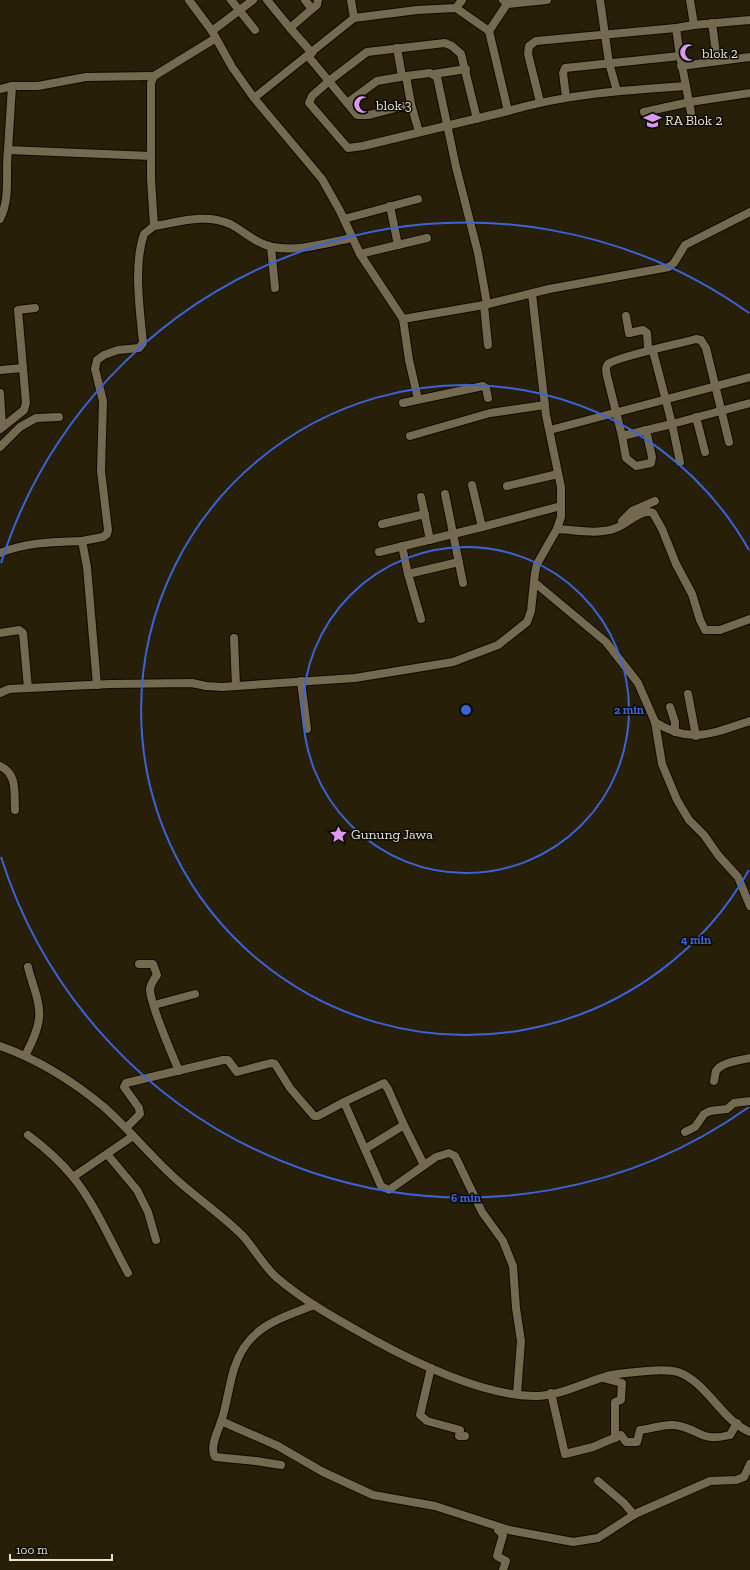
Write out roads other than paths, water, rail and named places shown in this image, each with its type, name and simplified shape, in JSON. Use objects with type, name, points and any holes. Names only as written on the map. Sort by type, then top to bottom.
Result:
[{"type":"street","points":[[189,0],[214,34],[232,67],[254,98],[322,179],[344,219],[360,254],[403,318],[409,360],[418,399]]},
{"type":"street","points":[[231,0],[255,30]]},
{"type":"street","points":[[0,89],[12,86],[38,86],[86,77],[154,76],[214,34],[253,0]]},
{"type":"street","points":[[267,0],[357,115],[360,116],[411,104]]},
{"type":"street","points":[[305,0],[312,8]]},
{"type":"street","points":[[290,28],[317,5],[318,0]]},
{"type":"street","points":[[351,0],[354,18]]},
{"type":"street","points":[[456,8],[462,0]]},
{"type":"street","points":[[489,31],[505,2],[547,0]]},
{"type":"street","points":[[600,0],[609,63],[617,91]]},
{"type":"street","points":[[690,0],[694,25]]},
{"type":"street","points":[[254,98],[310,55],[354,18],[417,10],[456,8],[489,31],[508,111]]},
{"type":"street","points":[[540,102],[528,54],[531,44],[536,41],[750,20]]},
{"type":"street","points":[[712,23],[717,60]]},
{"type":"street","points":[[676,28],[681,66],[690,102],[691,113]]},
{"type":"street","points":[[477,118],[462,54],[452,46],[445,43],[367,52],[312,96],[310,103],[348,148],[447,126],[540,102],[566,97],[617,91],[686,86]]},
{"type":"street","points":[[397,48],[419,132]]},
{"type":"street","points":[[566,97],[563,73],[565,68],[680,56]]},
{"type":"street","points":[[681,66],[717,60],[750,57]]},
{"type":"street","points":[[347,103],[377,81],[404,76],[434,74],[466,69]]},
{"type":"street","points":[[434,74],[439,82],[461,190],[478,253],[485,304],[488,345]]},
{"type":"street","points":[[154,76],[150,89],[151,199],[154,226]]},
{"type":"street","points":[[0,219],[5,209],[8,189],[8,150],[12,86]]},
{"type":"street","points":[[644,112],[690,102],[750,93]]},
{"type":"street","points":[[8,150],[151,156]]},
{"type":"street","points":[[344,219],[418,199]]},
{"type":"street","points":[[390,206],[398,245]]},
{"type":"street","points":[[403,318],[485,304],[532,294],[549,288],[669,267],[674,263],[685,244],[711,230],[735,221],[750,212]]},
{"type":"street","points":[[0,553],[12,548],[33,544],[82,541],[103,537],[107,534],[108,530],[101,471],[103,401],[95,369],[97,360],[104,355],[118,350],[142,346],[139,292],[140,247],[144,234],[154,226],[208,217],[228,223],[252,239],[271,247],[297,248],[352,238]]},
{"type":"street","points":[[360,254],[427,238]]},
{"type":"street","points":[[271,247],[275,288]]},
{"type":"street","points":[[0,693],[9,690],[28,688],[192,683],[206,686],[236,686],[355,678],[453,662],[498,645],[527,622],[531,611],[537,564],[557,529],[561,517],[561,487],[545,405],[532,294]]},
{"type":"street","points":[[1,428],[24,410],[26,403],[18,310],[35,308]]},
{"type":"street","points":[[626,316],[629,333],[645,330],[648,347],[653,351],[672,424],[680,462]]},
{"type":"street","points":[[646,430],[652,457],[651,463],[636,466],[626,458],[606,367],[609,363],[615,360],[701,340],[706,348],[729,442]]},
{"type":"street","points":[[0,370],[23,368]]},
{"type":"street","points":[[550,430],[750,377]]},
{"type":"street","points":[[403,403],[484,386],[486,388],[488,398]]},
{"type":"street","points":[[0,393],[1,428]]},
{"type":"street","points":[[622,436],[750,403]]},
{"type":"street","points":[[410,436],[490,414],[545,405]]},
{"type":"street","points":[[0,448],[20,427],[36,418],[59,417]]},
{"type":"street","points":[[696,417],[705,452]]},
{"type":"street","points":[[507,486],[558,474]]},
{"type":"street","points":[[472,485],[482,527]]},
{"type":"street","points":[[445,494],[463,583]]},
{"type":"street","points":[[421,497],[430,540]]},
{"type":"street","points":[[616,528],[632,511],[655,501]]},
{"type":"street","points":[[379,552],[561,506]]},
{"type":"street","points":[[557,529],[600,532],[616,528],[646,512],[653,513],[662,529],[676,564],[692,594],[705,630],[720,630],[750,619]]},
{"type":"street","points":[[382,524],[425,514]]},
{"type":"street","points":[[82,541],[88,567],[97,686]]},
{"type":"street","points":[[402,546],[408,574],[422,619]]},
{"type":"street","points":[[408,574],[459,562]]},
{"type":"street","points":[[534,582],[606,642],[638,683],[655,722],[662,764],[677,800],[690,820],[738,877],[750,906]]},
{"type":"street","points":[[0,633],[19,630],[23,633],[28,688]]},
{"type":"street","points":[[234,638],[236,686]]},
{"type":"street","points":[[301,681],[307,729]]},
{"type":"street","points":[[688,694],[696,736]]},
{"type":"street","points":[[670,707],[675,722],[676,732]]},
{"type":"street","points":[[655,722],[685,736],[696,736],[750,721]]},
{"type":"street","points":[[0,766],[12,774],[14,782],[15,810]]},
{"type":"street","points":[[139,964],[148,963],[153,964],[155,967],[157,975],[152,982],[150,990],[154,1005],[179,1071]]},
{"type":"street","points":[[25,1056],[38,1026],[40,1016],[28,967]]},
{"type":"street","points":[[154,1005],[196,994]]},
{"type":"street","points":[[0,1046],[25,1056],[81,1090],[126,1128],[178,1181],[207,1204],[243,1237],[275,1275],[314,1305],[393,1350],[431,1368],[489,1388],[516,1394],[539,1396],[610,1375],[657,1370],[679,1372],[701,1388],[737,1423],[750,1432]]},
{"type":"street","points":[[714,1081],[716,1071],[719,1068],[735,1061],[750,1058]]},
{"type":"street","points":[[126,1128],[140,1114],[139,1108],[124,1087],[126,1083],[223,1060],[228,1060],[237,1072],[271,1063],[275,1064],[290,1088],[314,1116],[318,1116],[384,1083],[424,1165]]},
{"type":"street","points":[[685,1132],[695,1127],[704,1114],[710,1111],[727,1109],[734,1103],[750,1101]]},
{"type":"street","points":[[344,1102],[382,1186],[385,1189],[389,1190],[436,1157],[449,1153],[455,1156],[482,1212],[494,1226],[507,1250],[513,1266],[518,1329],[521,1335],[516,1394]]},
{"type":"street","points":[[365,1149],[404,1125]]},
{"type":"street","points":[[28,1135],[46,1149],[73,1177],[88,1200],[128,1273]]},
{"type":"street","points":[[73,1177],[133,1136]]},
{"type":"street","points":[[107,1154],[137,1190],[148,1212],[156,1240]]},
{"type":"street","points":[[282,1465],[215,1457],[213,1451],[214,1444],[234,1370],[244,1344],[255,1333],[274,1322],[314,1305]]},
{"type":"street","points":[[431,1368],[420,1415],[426,1421],[460,1430],[459,1436],[465,1436]]},
{"type":"street","points":[[602,1378],[622,1383],[621,1400],[615,1402],[615,1438]]},
{"type":"street","points":[[551,1393],[565,1454],[593,1447],[621,1435],[626,1442],[637,1442],[640,1430],[665,1425],[683,1427],[698,1435],[715,1438],[730,1434],[737,1423]]},
{"type":"street","points":[[221,1421],[278,1446],[323,1472],[373,1495],[435,1506],[499,1527],[573,1542],[598,1538],[634,1515],[710,1481],[736,1480],[744,1476],[750,1464]]},
{"type":"street","points":[[598,1481],[624,1503],[634,1515]]},
{"type":"street","points":[[499,1527],[498,1530],[503,1535],[498,1556],[506,1561],[504,1570]]},
{"type":"place","name":"blok 2","points":[[689,53]]},
{"type":"place","name":"blok 3","points":[[363,105]]},
{"type":"place","name":"RA Blok 2","points":[[652,120]]},
{"type":"place","name":"Gunung Jawa","points":[[338,834]]}]
